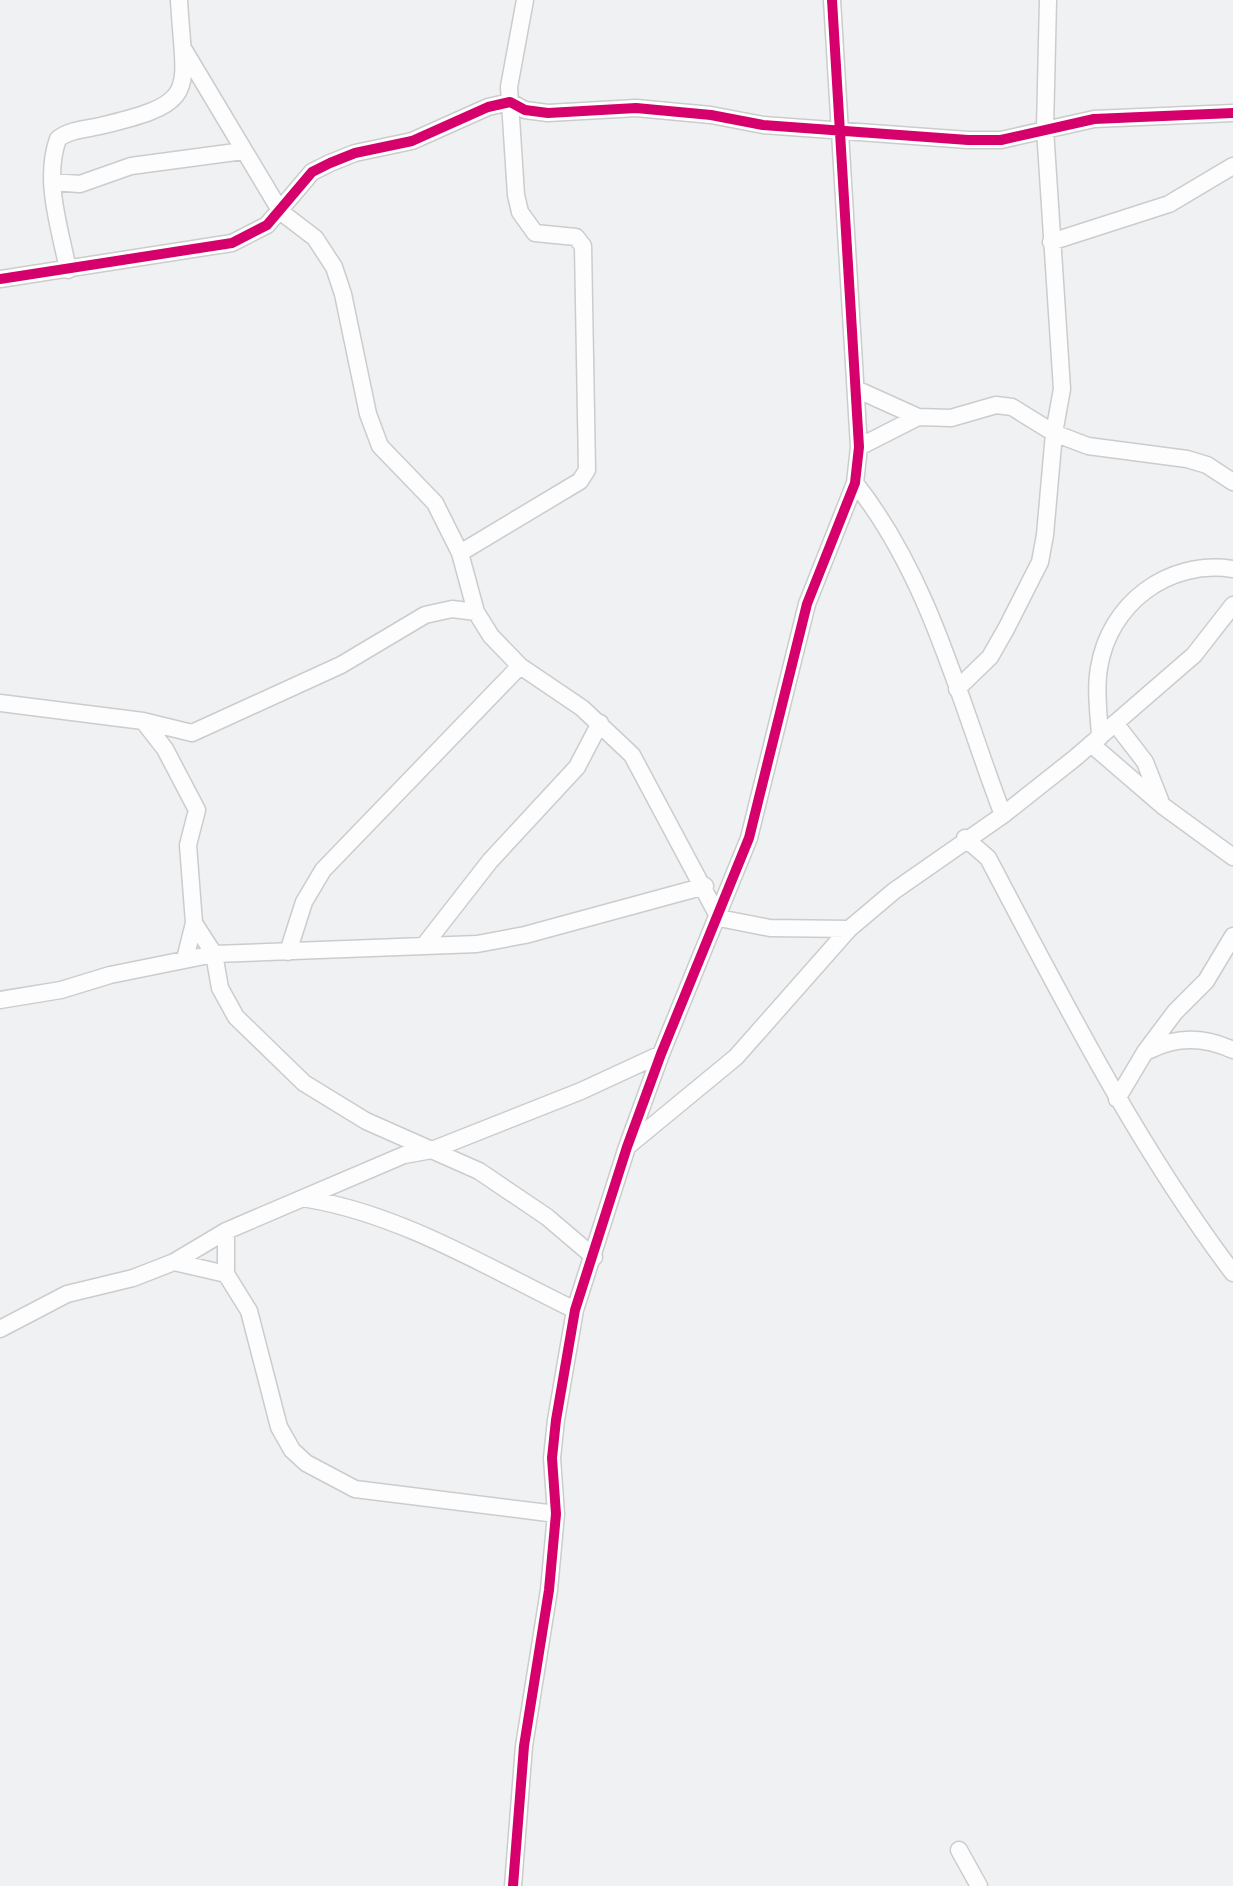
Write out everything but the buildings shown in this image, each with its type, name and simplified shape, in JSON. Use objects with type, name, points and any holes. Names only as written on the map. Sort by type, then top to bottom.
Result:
[{"type":"street","points":[[68,270],[52,182],[52,155],[58,139],[64,134],[152,114],[172,103],[182,89],[186,73],[179,0]]},
{"type":"street","points":[[460,553],[580,481],[587,470],[583,246],[576,237],[535,233],[520,212],[510,102],[511,71],[524,18],[525,0]]},
{"type":"street","points":[[513,1886],[524,1746],[549,1590],[556,1514],[552,1458],[575,1310],[627,1147],[661,1054],[719,918],[749,838],[807,604],[855,483],[859,447],[832,0]]},
{"type":"street","points":[[957,689],[990,657],[1040,562],[1045,535],[1054,433],[1062,389],[1045,129],[1048,0]]},
{"type":"street","points":[[184,50],[281,212],[315,238],[334,267],[343,294],[368,414],[380,446],[435,503],[460,553],[476,612],[491,636],[520,666],[564,694],[600,723],[632,755],[705,886],[719,918]]},
{"type":"street","points":[[0,279],[232,243],[251,236],[281,212],[312,172],[355,153],[412,141],[488,107],[510,102],[525,110],[548,113],[636,108],[711,115],[763,125],[968,140],[1001,140],[1094,119],[1233,113]]},
{"type":"street","points":[[52,182],[80,184],[131,166],[243,151]]},
{"type":"street","points":[[1051,242],[1169,204],[1233,166]]},
{"type":"street","points":[[856,389],[918,417],[951,418],[996,405],[1028,415],[1054,433],[1101,450],[1187,459],[1207,465],[1233,482]]},
{"type":"street","points":[[859,447],[918,417]]},
{"type":"street","points":[[855,483],[896,541],[957,689],[1003,815]]},
{"type":"street","points":[[1233,569],[1187,569],[1136,596],[1121,613],[1110,634],[1099,668],[1096,740],[1163,806],[1233,857]]},
{"type":"street","points":[[627,1147],[736,1057],[849,929],[965,838],[1003,815],[1096,740],[1194,655],[1233,605]]},
{"type":"street","points":[[0,703],[143,721],[171,730],[200,731],[341,665],[425,615],[452,609],[476,612]]},
{"type":"street","points":[[288,952],[304,902],[323,870],[520,666]]},
{"type":"street","points":[[143,721],[165,749],[197,810],[188,845],[194,923],[185,959]]},
{"type":"street","points":[[426,943],[490,861],[577,767],[600,723]]},
{"type":"street","points":[[1115,723],[1145,762],[1163,806]]},
{"type":"street","points":[[965,838],[988,858],[1117,1099],[1188,1214],[1233,1273]]},
{"type":"street","points":[[0,1000],[61,990],[214,954],[426,943],[477,944],[525,935],[705,886]]},
{"type":"street","points":[[719,918],[770,928],[849,929]]},
{"type":"street","points":[[194,923],[214,954],[220,988],[236,1017],[304,1083],[366,1121],[479,1171],[510,1189],[594,1257]]},
{"type":"street","points":[[1117,1099],[1145,1052],[1175,1012],[1206,981],[1233,936]]},
{"type":"street","points":[[1145,1052],[1166,1042],[1185,1039],[1233,1050]]},
{"type":"street","points":[[0,1329],[67,1294],[133,1278],[174,1262],[226,1231],[404,1155],[432,1150],[581,1091],[661,1054]]},
{"type":"street","points":[[307,1199],[350,1206],[392,1221],[575,1310]]},
{"type":"street","points":[[226,1231],[226,1274],[249,1311],[279,1427],[292,1450],[306,1463],[355,1489],[556,1514]]},
{"type":"street","points":[[174,1262],[226,1274]]},
{"type":"street","points":[[959,1850],[979,1886]]},
{"type":"cycle path","points":[[513,1886],[524,1746],[549,1590],[556,1514],[552,1458],[556,1420],[575,1310],[627,1147],[661,1054],[749,838],[807,604],[855,483],[859,447],[832,0]]},
{"type":"cycle path","points":[[0,279],[232,243],[267,225],[312,172],[355,153],[412,141],[488,107],[510,102],[525,110],[548,113],[636,108],[711,115],[763,125],[968,140],[1001,140],[1094,119],[1233,113]]}]
